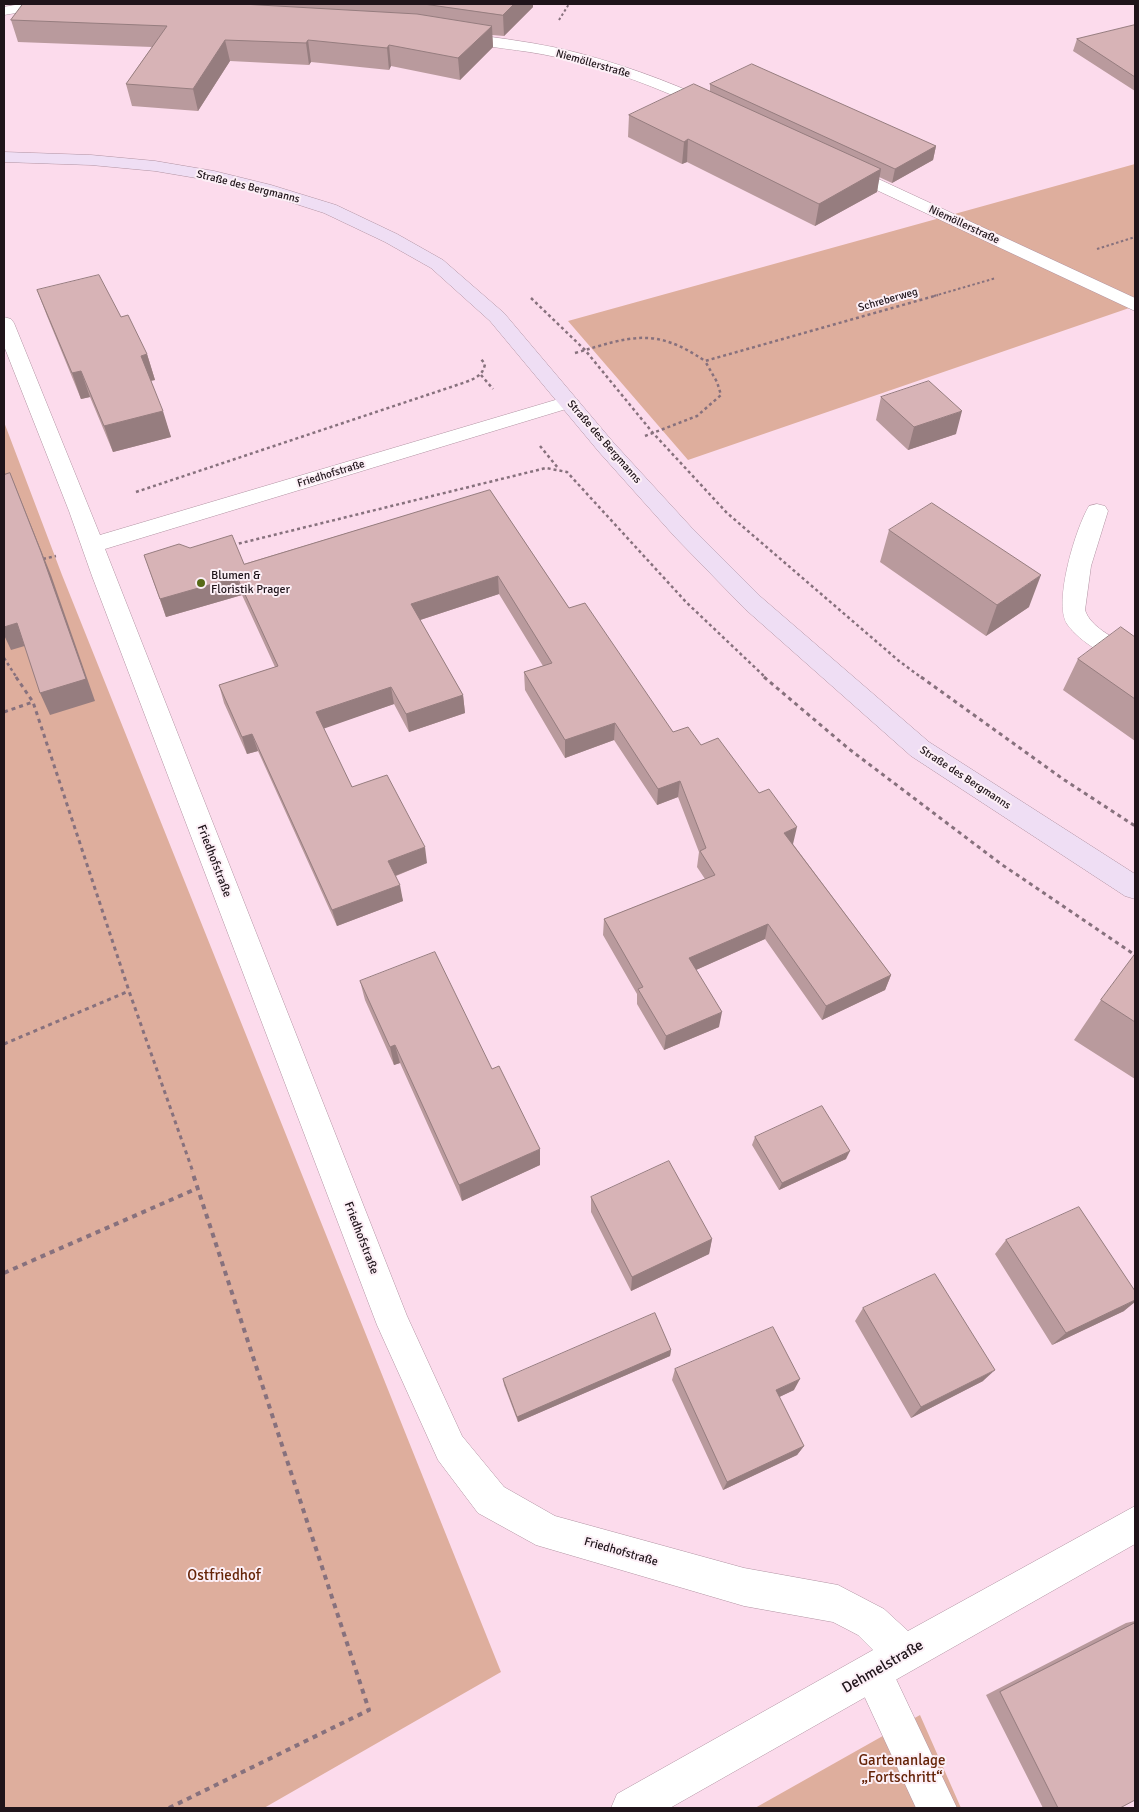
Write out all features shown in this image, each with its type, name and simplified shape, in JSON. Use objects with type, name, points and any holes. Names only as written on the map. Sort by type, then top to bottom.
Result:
[{"type":"main road","name":"Straße des Bergmanns","points":[[4,157],[91,160],[155,166],[262,188],[330,209],[391,238],[436,264],[470,291],[497,317],[683,532],[753,603],[920,749],[1133,882]]},
{"type":"street","points":[[4,12],[34,6],[74,8]]},
{"type":"street","name":"Niemöllerstraße","points":[[438,33],[536,48],[611,68],[689,96],[725,112]]},
{"type":"street","name":"Niemöllerstraße","points":[[832,163],[1135,305]]},
{"type":"street","name":"Friedhofstraße","points":[[4,323],[80,510],[110,595],[394,1325],[450,1448],[491,1500],[548,1532],[744,1587],[838,1604],[871,1622],[889,1664]]},
{"type":"street","name":"Friedhofstraße","points":[[93,545],[569,402]]},
{"type":"street","points":[[1097,511],[1079,564],[1072,608],[1076,619],[1084,627],[1135,661]]},
{"type":"street","name":"Dehmelstraße","points":[[631,1808],[1135,1524]]},
{"type":"street","points":[[889,1664],[937,1808]]},
{"type":"path","points":[[558,22],[569,4]]},
{"type":"path","points":[[1120,242],[1135,237]]},
{"type":"path","name":"Schreberweg","points":[[705,361],[1047,264]]},
{"type":"path","points":[[595,347],[634,336],[652,336],[672,340],[689,348],[705,361],[718,382],[721,395],[713,407],[698,416],[665,428]]},
{"type":"path","points":[[80,510],[466,382],[481,375],[484,370],[485,364],[480,356]]},
{"type":"path","points":[[229,546],[552,468],[559,468],[575,478],[638,551]]},
{"type":"path","points":[[39,560],[93,545]]},
{"type":"path","points":[[4,658],[33,702],[129,991],[198,1188],[368,1710],[169,1808]]},
{"type":"path","points":[[4,712],[33,702]]},
{"type":"path","points":[[4,1044],[129,991]]},
{"type":"path","points":[[4,1273],[198,1188]]},
{"type":"green space","points":[[1135,164],[1135,306],[688,460],[568,321]]},
{"type":"green space","name":"Ostfriedhof","points":[[4,422],[62,575],[501,1672],[264,1808],[4,1808]]},
{"type":"green space","name":"Gartenanlage „Fortschritt“","points":[[920,1715],[961,1808],[755,1808]]},
{"type":"building","points":[[23,4],[242,4],[417,14],[492,26],[458,58],[389,45],[387,48],[308,40],[306,43],[225,40],[193,89],[126,84],[167,26],[11,20]]},
{"type":"building","points":[[424,4],[514,4],[503,15]]},
{"type":"building","points":[[1135,25],[1135,77],[1077,39]]},
{"type":"building","points":[[752,64],[936,146],[895,169],[710,84]]},
{"type":"building","points":[[694,84],[881,169],[819,204],[688,139],[684,142],[629,115]]},
{"type":"building","points":[[99,275],[121,317],[128,315],[147,354],[141,356],[163,411],[104,426],[81,371],[72,373],[37,290]]},
{"type":"building","points":[[929,381],[962,411],[914,427],[881,397]]},
{"type":"building","points":[[10,473],[41,552],[86,679],[40,693],[17,623],[4,627],[4,475]]},
{"type":"building","points":[[490,490],[569,608],[585,603],[673,732],[688,727],[701,745],[718,738],[759,793],[769,789],[797,827],[784,833],[891,975],[826,1006],[768,924],[689,958],[722,1012],[666,1036],[638,989],[643,987],[604,919],[715,875],[700,851],[706,848],[680,781],[658,789],[615,723],[565,740],[524,672],[552,663],[498,576],[411,604],[463,695],[406,714],[391,687],[316,712],[352,787],[387,775],[425,847],[388,861],[400,885],[332,910],[252,734],[242,737],[219,685],[278,666],[237,577],[160,599],[144,555],[179,544],[190,548],[232,535],[244,564]]},
{"type":"building","points":[[932,503],[1041,575],[997,605],[889,530]]},
{"type":"building","points":[[1121,627],[1135,637],[1135,699],[1078,659]]},
{"type":"building","points":[[435,952],[492,1069],[499,1066],[540,1149],[459,1185],[395,1045],[390,1047],[360,981]]},
{"type":"building","points":[[1135,954],[1135,1022],[1101,1000]]},
{"type":"building","points":[[822,1106],[850,1151],[782,1183],[755,1137]]},
{"type":"building","points":[[669,1161],[712,1239],[632,1277],[591,1197]]},
{"type":"building","points":[[1079,1207],[1135,1291],[1135,1300],[1066,1333],[1006,1240]]},
{"type":"building","points":[[935,1274],[995,1370],[921,1407],[863,1308]]},
{"type":"building","points":[[655,1313],[671,1350],[517,1417],[503,1379]]},
{"type":"building","points":[[773,1327],[800,1379],[776,1390],[804,1446],[727,1482],[675,1369]]},
{"type":"building","points":[[1135,1623],[1135,1800],[1120,1808],[1058,1808],[1000,1692]]},
{"type":"place","name":"Blumen & Floristik Prager","points":[[201,583]]}]
